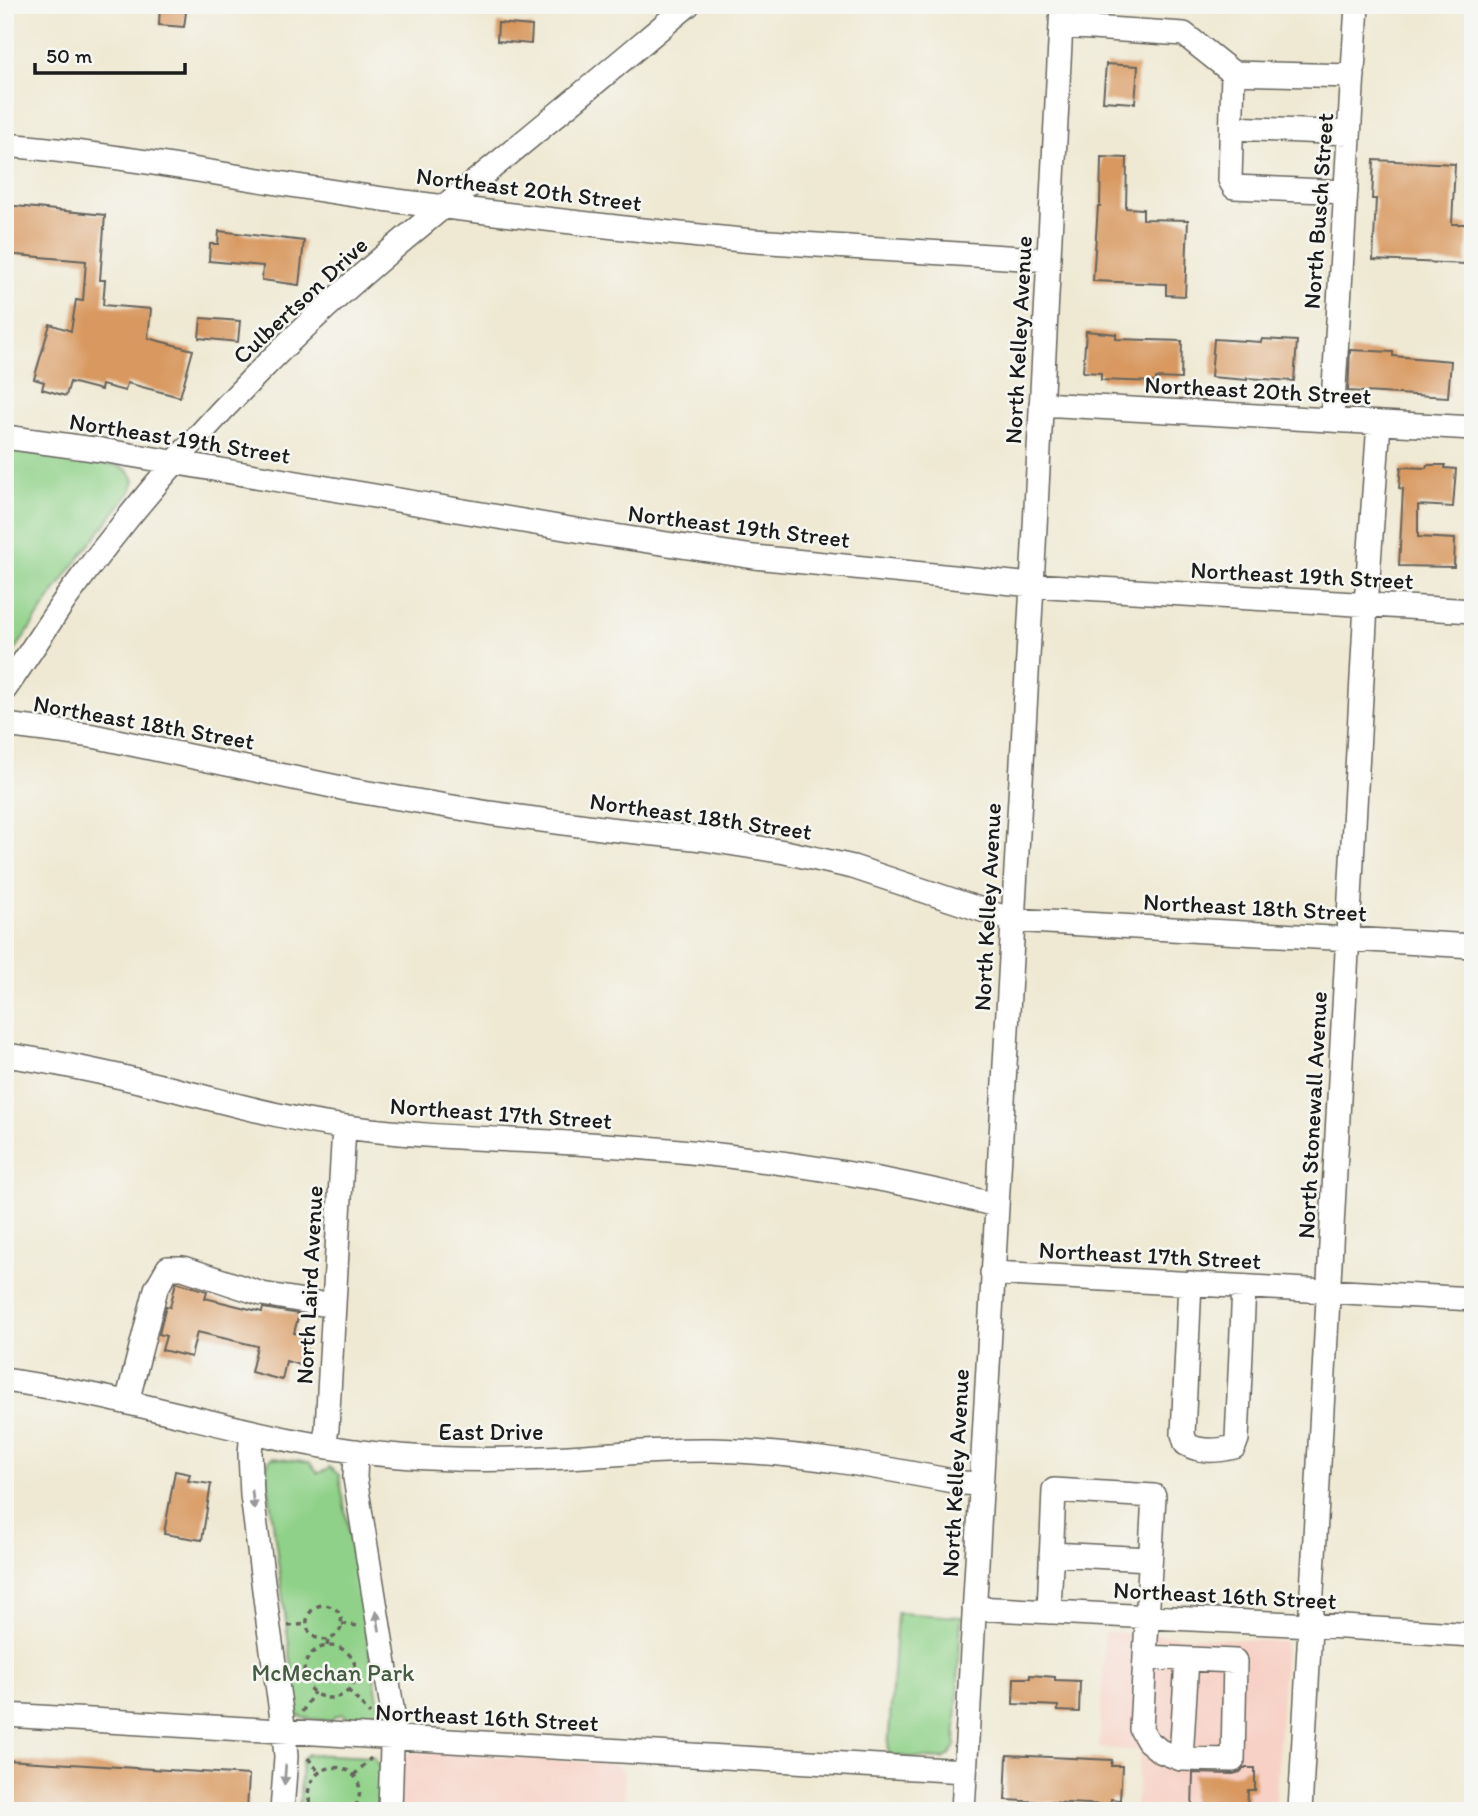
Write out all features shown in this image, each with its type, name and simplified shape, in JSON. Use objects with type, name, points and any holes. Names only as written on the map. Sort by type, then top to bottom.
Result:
[{"type":"street","name":"Culbertson Drive","points":[[5,689],[66,599],[131,514],[219,414],[293,338],[443,206],[688,5]]},
{"type":"street","name":"North Busch Street","points":[[1332,420],[1357,5]]},
{"type":"street","points":[[1062,16],[1184,34],[1233,73],[1353,76]]},
{"type":"street","name":"North Kelley Avenue","points":[[963,1811],[1062,16]]},
{"type":"street","points":[[1233,73],[1230,180],[1234,187],[1346,192]]},
{"type":"street","points":[[1231,128],[1349,133]]},
{"type":"street","name":"Northeast 20th Street","points":[[5,145],[126,159],[443,206],[751,240],[1049,260]]},
{"type":"street","name":"Northeast 20th Street","points":[[1041,404],[1473,428]]},
{"type":"street","name":"North Stonewall Avenue","points":[[1300,1811],[1366,605],[1379,423]]},
{"type":"street","name":"Northeast 19th Street","points":[[5,437],[588,533],[740,555],[1032,585],[1473,611]]},
{"type":"street","name":"Northeast 18th Street","points":[[5,725],[93,736],[351,790],[477,811],[715,840],[785,852],[853,867],[1012,920],[1473,946]]},
{"type":"street","name":"Northeast 17th Street","points":[[5,1055],[156,1084],[287,1117],[344,1127],[430,1136],[590,1144],[768,1160],[949,1193],[996,1205]]},
{"type":"street","name":"North Laird Avenue","points":[[324,1446],[344,1127]]},
{"type":"street","points":[[127,1402],[156,1289],[168,1268],[183,1268],[262,1294],[334,1306]]},
{"type":"street","name":"Northeast 17th Street","points":[[992,1273],[1473,1299]]},
{"type":"street","points":[[1190,1283],[1183,1434],[1185,1444],[1194,1449],[1222,1450],[1234,1447],[1237,1439],[1244,1287]]},
{"type":"street","name":"East Drive","points":[[5,1380],[127,1402],[252,1432],[400,1457],[480,1459],[647,1451],[759,1452],[839,1460],[981,1484]]},
{"type":"street","points":[[252,1432],[252,1494],[269,1629],[291,1726],[282,1811]]},
{"type":"street","points":[[356,1451],[355,1478],[393,1714],[384,1745],[390,1811]]},
{"type":"street","points":[[1049,1612],[1054,1490],[1154,1496],[1146,1616],[1144,1657],[1141,1729],[1147,1741],[1160,1751],[1181,1759],[1233,1760],[1235,1661],[1144,1657]]},
{"type":"street","points":[[1051,1554],[1150,1559]]},
{"type":"street","name":"Northeast 16th Street","points":[[974,1608],[1473,1635]]},
{"type":"street","points":[[1181,1759],[1187,1659]]},
{"type":"street","name":"Northeast 16th Street","points":[[5,1715],[291,1726],[384,1745],[965,1771]]},
{"type":"path","points":[[321,1605],[334,1607],[341,1617],[341,1629],[328,1640],[312,1636],[307,1627],[308,1615],[321,1605]]},
{"type":"path","points":[[327,1646],[328,1640]]},
{"type":"path","points":[[327,1646],[348,1654],[354,1661],[353,1683],[337,1697],[320,1696],[305,1681],[304,1665],[312,1653],[327,1646]]},
{"type":"path","points":[[291,1726],[314,1692]]},
{"type":"path","points":[[354,1775],[384,1745]]},
{"type":"path","points":[[307,1756],[318,1772]]},
{"type":"path","points":[[316,1811],[308,1795],[313,1779],[318,1772],[336,1770],[349,1771],[360,1787],[360,1795],[353,1811]]},
{"type":"shaded area","points":[[1105,1632],[1285,1642],[1275,1811],[1136,1811],[1140,1751],[1099,1748]]},
{"type":"shaded area","points":[[414,1752],[617,1765],[625,1779],[624,1811],[400,1811],[403,1758]]},
{"type":"green space","points":[[5,448],[119,466],[132,475],[134,481],[131,491],[69,571],[5,665]]},
{"type":"green space","name":"McMechan Park","points":[[273,1458],[310,1463],[318,1473],[329,1467],[339,1475],[381,1716],[376,1722],[350,1722],[348,1717],[341,1714],[331,1721],[298,1715],[266,1469],[269,1460]]},
{"type":"green space","points":[[897,1613],[961,1617],[955,1746],[949,1756],[942,1759],[890,1756],[888,1750]]},
{"type":"green space","name":"McMechan Park","points":[[308,1754],[373,1757],[380,1766],[379,1811],[299,1811],[302,1759]]},
{"type":"building","points":[[160,5],[187,5],[184,27],[159,25]]},
{"type":"building","points":[[498,23],[532,26],[531,44],[497,41]]},
{"type":"building","points":[[1106,64],[1138,66],[1135,103],[1103,101]]},
{"type":"building","points":[[1101,157],[1127,158],[1126,208],[1143,209],[1143,219],[1188,220],[1185,296],[1166,295],[1166,284],[1093,281],[1100,206]]},
{"type":"building","points":[[1374,160],[1455,164],[1452,224],[1468,224],[1466,264],[1373,260],[1376,199],[1372,199]]},
{"type":"building","points":[[5,205],[105,215],[100,280],[105,280],[103,305],[151,309],[148,338],[193,350],[180,397],[127,383],[125,391],[102,385],[101,390],[70,382],[66,396],[42,389],[44,382],[34,379],[50,324],[71,331],[76,300],[83,301],[86,261],[5,254]]},
{"type":"building","points":[[219,231],[304,241],[299,285],[262,280],[263,266],[209,261],[210,244],[218,244]]},
{"type":"building","points":[[201,318],[240,321],[238,342],[199,338]]},
{"type":"building","points":[[1086,331],[1116,334],[1116,339],[1182,341],[1181,379],[1156,378],[1156,382],[1101,380],[1101,373],[1083,372]]},
{"type":"building","points":[[1214,339],[1297,341],[1294,381],[1211,377]]},
{"type":"building","points":[[1350,350],[1393,352],[1393,356],[1451,361],[1448,397],[1348,391]]},
{"type":"building","points":[[1427,465],[1445,465],[1445,468],[1456,469],[1453,507],[1418,505],[1418,537],[1455,539],[1454,567],[1399,566],[1403,489],[1399,488],[1401,467],[1426,468]]},
{"type":"building","points":[[176,1282],[207,1291],[205,1298],[262,1312],[263,1308],[299,1314],[294,1333],[307,1336],[300,1365],[286,1361],[282,1380],[251,1372],[257,1346],[197,1332],[191,1357],[162,1350],[166,1336],[159,1334]]},
{"type":"building","points":[[175,1471],[190,1474],[188,1481],[211,1484],[202,1540],[164,1534]]},
{"type":"building","points":[[1030,1675],[1080,1681],[1079,1712],[1058,1711],[1058,1706],[1013,1704],[1014,1678],[1030,1678]]},
{"type":"building","points":[[1007,1755],[1112,1760],[1111,1766],[1122,1766],[1120,1800],[1111,1799],[1110,1805],[1005,1800]]},
{"type":"building","points":[[5,1760],[249,1775],[247,1811],[5,1811]]},
{"type":"building","points":[[1244,1768],[1255,1768],[1255,1790],[1248,1790],[1247,1811],[1192,1811],[1193,1773],[1233,1774]]}]
